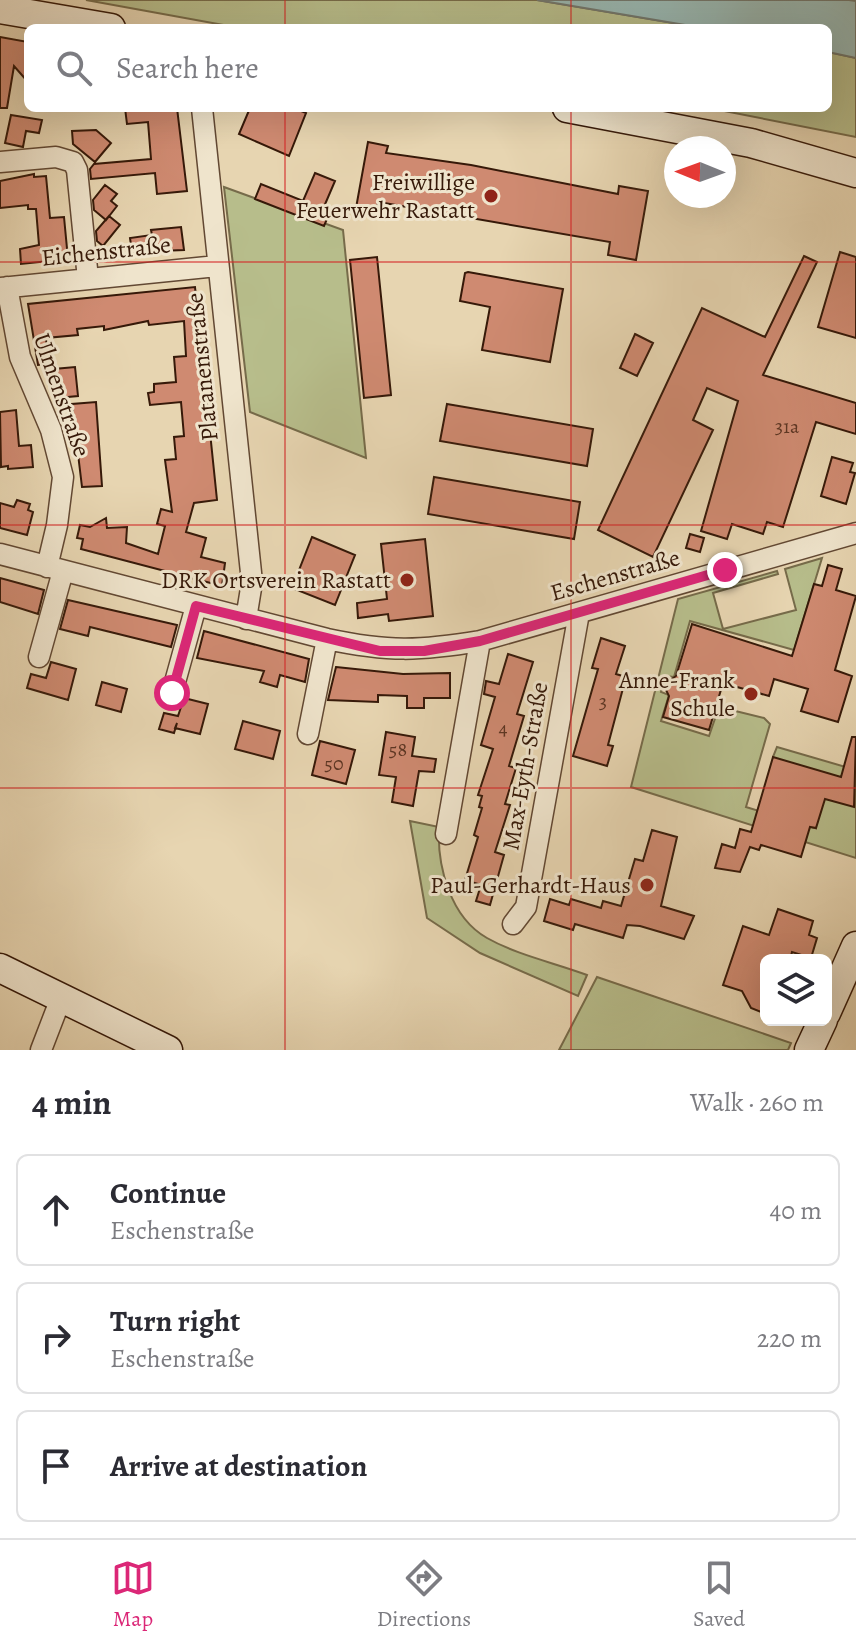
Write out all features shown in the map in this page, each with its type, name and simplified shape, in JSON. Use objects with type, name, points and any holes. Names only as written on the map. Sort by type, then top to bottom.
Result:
[{"type":"street","points":[[0,9],[88,24]]},
{"type":"street","name":"Platanenstraße","points":[[202,112],[252,582],[246,619]]},
{"type":"street","points":[[588,112],[751,143],[856,173]]},
{"type":"street","points":[[0,162],[56,157],[73,162],[77,170],[88,279]]},
{"type":"street","name":"Eichenstraße","points":[[4,288],[217,266]]},
{"type":"street","name":"Ulmenstraße","points":[[4,288],[20,357],[51,430],[63,477],[55,569]]},
{"type":"street","name":"Eschenstraße","points":[[0,554],[327,639],[380,651],[424,651],[480,641],[856,533]]},
{"type":"street","points":[[39,657],[55,569]]},
{"type":"street","points":[[172,693],[196,606]]},
{"type":"street","name":"Max-Eyth-Straße","points":[[513,924],[526,907],[579,613]]},
{"type":"street","points":[[308,734],[327,639]]},
{"type":"street","points":[[446,834],[480,641]]},
{"type":"street","points":[[832,1000],[856,946]]},
{"type":"street","points":[[0,968],[168,1050]]},
{"type":"street","points":[[41,1050],[61,998]]},
{"type":"street","points":[[809,1050],[820,1026]]},
{"type":"green space","points":[[86,0],[537,0],[679,24],[218,24]]},
{"type":"green space","points":[[832,53],[856,58],[856,137],[729,112],[832,112]]},
{"type":"green space","points":[[224,187],[343,230],[366,458],[250,412]]},
{"type":"green space","points":[[822,558],[794,650],[690,621],[674,677],[666,676],[661,692],[669,695],[661,721],[709,736],[719,707],[764,718],[770,724],[746,807],[815,828],[773,757],[777,747],[856,770],[856,858],[631,787],[678,599],[777,571],[778,574],[713,593],[723,629],[796,610],[785,569]]},
{"type":"green space","points":[[410,821],[439,827],[440,858],[448,889],[474,929],[511,949],[587,975],[578,996],[480,953],[427,918]]},
{"type":"green space","points":[[597,977],[791,1043],[788,1050],[559,1050]]},
{"type":"water","points":[[537,0],[856,1],[856,58],[832,53],[832,24],[679,24]]},
{"type":"building","points":[[0,37],[24,41],[24,77],[14,66],[7,108],[0,108]]},
{"type":"building","points":[[126,112],[177,112],[187,191],[157,194],[155,173],[91,179],[90,169],[94,164],[151,159],[148,122],[127,124]]},
{"type":"building","points":[[248,112],[306,113],[289,156],[239,134]]},
{"type":"building","points":[[11,115],[42,120],[39,133],[26,131],[23,147],[5,143]]},
{"type":"building","points":[[96,130],[111,143],[95,162],[73,144],[72,131]]},
{"type":"building","points":[[368,142],[388,146],[386,153],[471,165],[618,194],[619,186],[648,191],[636,260],[608,255],[610,242],[378,202],[376,212],[356,208]]},
{"type":"building","points":[[315,173],[335,181],[323,209],[330,212],[324,226],[255,199],[261,184],[303,201]]},
{"type":"building","points":[[34,174],[34,177],[46,176],[50,218],[64,217],[68,259],[21,264],[20,249],[39,245],[36,209],[28,209],[28,205],[0,208],[0,181]]},
{"type":"building","points":[[105,185],[117,194],[111,201],[117,206],[106,220],[94,210],[93,200]]},
{"type":"building","points":[[109,216],[120,225],[103,246],[97,241],[96,231]]},
{"type":"building","points":[[181,227],[184,250],[132,252],[130,238],[152,235],[151,230]]},
{"type":"building","points":[[840,252],[856,257],[856,338],[818,327]]},
{"type":"building","points":[[804,256],[817,262],[763,375],[856,403],[856,434],[816,422],[783,527],[767,522],[763,534],[732,524],[727,539],[701,531],[738,401],[707,388],[693,420],[713,430],[653,557],[598,530],[702,308],[765,337]]},
{"type":"building","points":[[377,257],[391,395],[364,398],[350,260]]},
{"type":"building","points":[[465,273],[563,289],[550,362],[482,350],[490,307],[460,301]]},
{"type":"building","points":[[195,287],[217,500],[194,503],[186,532],[206,538],[201,557],[225,563],[222,586],[81,549],[83,539],[77,538],[80,525],[90,527],[106,518],[107,528],[127,527],[126,543],[158,554],[165,526],[157,524],[161,509],[172,512],[165,460],[176,459],[174,437],[184,436],[181,402],[150,405],[148,393],[154,392],[154,384],[176,382],[174,357],[186,356],[184,321],[149,325],[148,321],[104,330],[104,326],[77,329],[78,335],[46,338],[48,364],[38,365],[28,304]]},
{"type":"building","points":[[635,334],[653,343],[637,376],[620,368]]},
{"type":"building","points":[[75,367],[78,396],[57,398],[54,369]]},
{"type":"building","points":[[96,402],[102,486],[82,487],[72,404]]},
{"type":"building","points":[[447,404],[593,429],[587,466],[440,441]]},
{"type":"building","points":[[16,410],[19,446],[31,445],[33,467],[8,469],[8,466],[1,467],[0,412]]},
{"type":"building","points":[[832,457],[853,463],[850,472],[855,473],[846,504],[821,496]]},
{"type":"building","points":[[434,477],[580,502],[574,539],[428,514]]},
{"type":"building","points":[[17,500],[30,504],[28,510],[33,512],[27,535],[0,528],[0,503],[14,507]]},
{"type":"building","points":[[690,534],[704,538],[700,552],[686,548]]},
{"type":"building","points":[[312,537],[355,555],[335,605],[292,588]]},
{"type":"building","name":"DRK Ortsverein Rastatt","points":[[425,539],[433,616],[389,621],[388,614],[358,618],[357,603],[387,599],[381,544]]},
{"type":"building","points":[[828,565],[842,569],[836,590],[856,596],[835,670],[852,676],[838,722],[801,711],[808,689],[774,679],[769,696],[723,683],[709,730],[663,717],[669,696],[666,690],[669,681],[676,676],[692,624],[792,656],[814,584],[822,586]]},
{"type":"building","points":[[0,578],[44,590],[38,614],[0,602]]},
{"type":"building","points":[[68,600],[177,625],[171,647],[90,627],[88,636],[60,629]]},
{"type":"building","points":[[204,631],[309,659],[305,682],[280,675],[277,687],[260,682],[264,671],[197,658]]},
{"type":"building","points":[[601,638],[625,646],[616,674],[626,677],[608,745],[613,746],[607,766],[573,756],[598,669],[592,668]]},
{"type":"building","points":[[508,654],[533,662],[517,714],[524,716],[509,766],[516,768],[505,804],[510,805],[495,852],[504,855],[490,905],[476,901],[481,885],[465,880],[478,837],[474,835],[482,808],[479,807],[482,796],[478,795],[493,749],[481,745],[495,697],[484,694],[486,681],[499,684]]},
{"type":"building","points":[[51,662],[76,669],[68,700],[27,688],[31,674],[46,678]]},
{"type":"building","points":[[336,667],[403,674],[450,673],[450,698],[424,698],[424,708],[407,708],[407,696],[378,695],[378,702],[328,700]]},
{"type":"building","points":[[102,682],[127,689],[121,712],[96,705]]},
{"type":"building","points":[[184,698],[208,704],[200,734],[175,728],[174,733],[159,729],[164,713],[178,716]]},
{"type":"building","points":[[243,721],[280,731],[273,759],[235,749]]},
{"type":"building","points":[[386,732],[415,737],[412,756],[436,759],[434,772],[419,771],[413,806],[392,802],[396,777],[379,775]]},
{"type":"building","points":[[852,737],[856,737],[854,807],[825,799],[816,828],[810,827],[801,857],[761,845],[759,850],[750,847],[740,872],[715,868],[722,844],[735,848],[740,829],[751,832],[773,757],[841,777]]},
{"type":"building","points":[[320,741],[355,750],[346,784],[312,775]]},
{"type":"building","name":"Paul-Gerhardt-Haus","points":[[652,830],[677,837],[661,906],[694,916],[684,939],[640,926],[627,925],[623,938],[575,924],[573,930],[544,921],[550,899],[569,905],[571,899],[601,908],[603,901],[621,906],[635,859],[643,861]]},
{"type":"building","points":[[778,909],[813,921],[809,935],[817,938],[812,954],[760,954],[760,1012],[751,1008],[742,991],[723,985],[743,926],[769,935]]},
{"type":"place","name":"Freiwillige Feuerwehr Rastatt","points":[[491,196]]},
{"type":"place","name":"DRK Ortsverein Rastatt","points":[[407,580]]},
{"type":"place","name":"Anne-Frank Schule","points":[[751,694]]},
{"type":"place","name":"Paul-Gerhardt-Haus","points":[[647,885]]},
{"type":"route","points":[[172,693],[196,606],[380,651],[424,651],[480,641],[725,570]]}]
